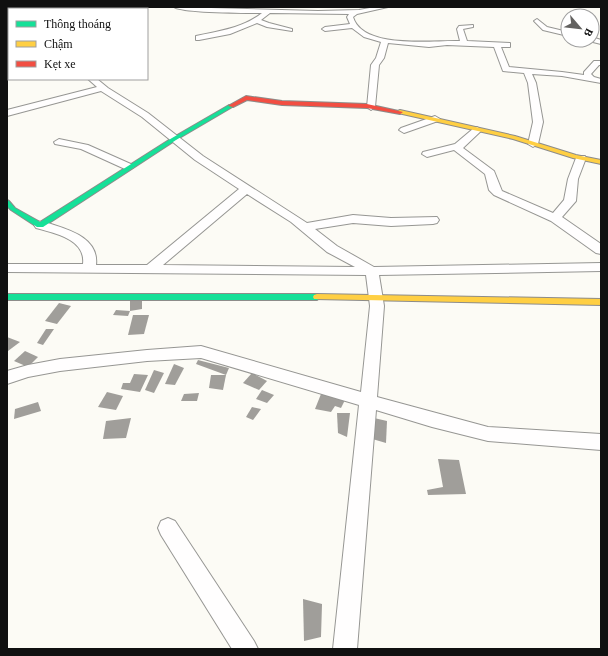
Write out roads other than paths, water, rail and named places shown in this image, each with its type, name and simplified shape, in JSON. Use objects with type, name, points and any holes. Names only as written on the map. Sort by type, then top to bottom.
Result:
[{"type":"street","points":[[177,7],[318,14],[355,12],[385,7]]},
{"type":"street","points":[[199,38],[220,35],[258,20],[269,11]]},
{"type":"street","points":[[355,12],[350,17],[351,22],[360,32],[372,38],[385,41],[432,46],[441,46],[447,43],[507,45]]},
{"type":"street","points":[[258,20],[290,30]]},
{"type":"street","points":[[537,21],[545,29],[560,32]]},
{"type":"street","points":[[325,29],[355,26]]},
{"type":"street","points":[[464,44],[460,29],[465,26],[471,26]]},
{"type":"street","points":[[371,107],[375,65],[380,58],[385,41]]},
{"type":"street","points":[[497,45],[506,69],[562,74],[601,81]]},
{"type":"street","points":[[591,79],[587,74],[597,63],[601,63]]},
{"type":"street","points":[[527,71],[532,83],[538,122],[533,144]]},
{"type":"street","points":[[93,80],[145,115],[199,158],[247,188],[304,227],[332,249],[372,271]]},
{"type":"street","points":[[7,113],[104,88]]},
{"type":"street","points":[[40,225],[174,138],[246,98],[282,103],[371,107],[435,119],[533,144],[580,158],[601,162]]},
{"type":"street","points":[[404,130],[435,119]]},
{"type":"street","points":[[427,154],[456,147],[478,130]]},
{"type":"street","points":[[59,142],[84,147],[130,167]]},
{"type":"street","points":[[456,147],[490,173],[495,190],[498,193],[555,218],[601,250]]},
{"type":"street","points":[[555,218],[570,201],[573,179],[580,158]]},
{"type":"street","points":[[150,269],[247,188]]},
{"type":"street","points":[[7,202],[13,209],[40,225],[80,241],[89,250],[89,268]]},
{"type":"street","points":[[304,227],[353,220],[391,222],[433,220]]},
{"type":"street","points":[[7,268],[372,271],[601,267]]},
{"type":"street","points":[[345,649],[367,400],[377,306],[372,271]]},
{"type":"street","points":[[7,297],[375,297],[601,302]]},
{"type":"street","points":[[7,378],[24,371],[50,366],[167,353],[201,352],[432,420],[488,434],[601,442]]},
{"type":"street","points":[[168,528],[246,649]]}]
